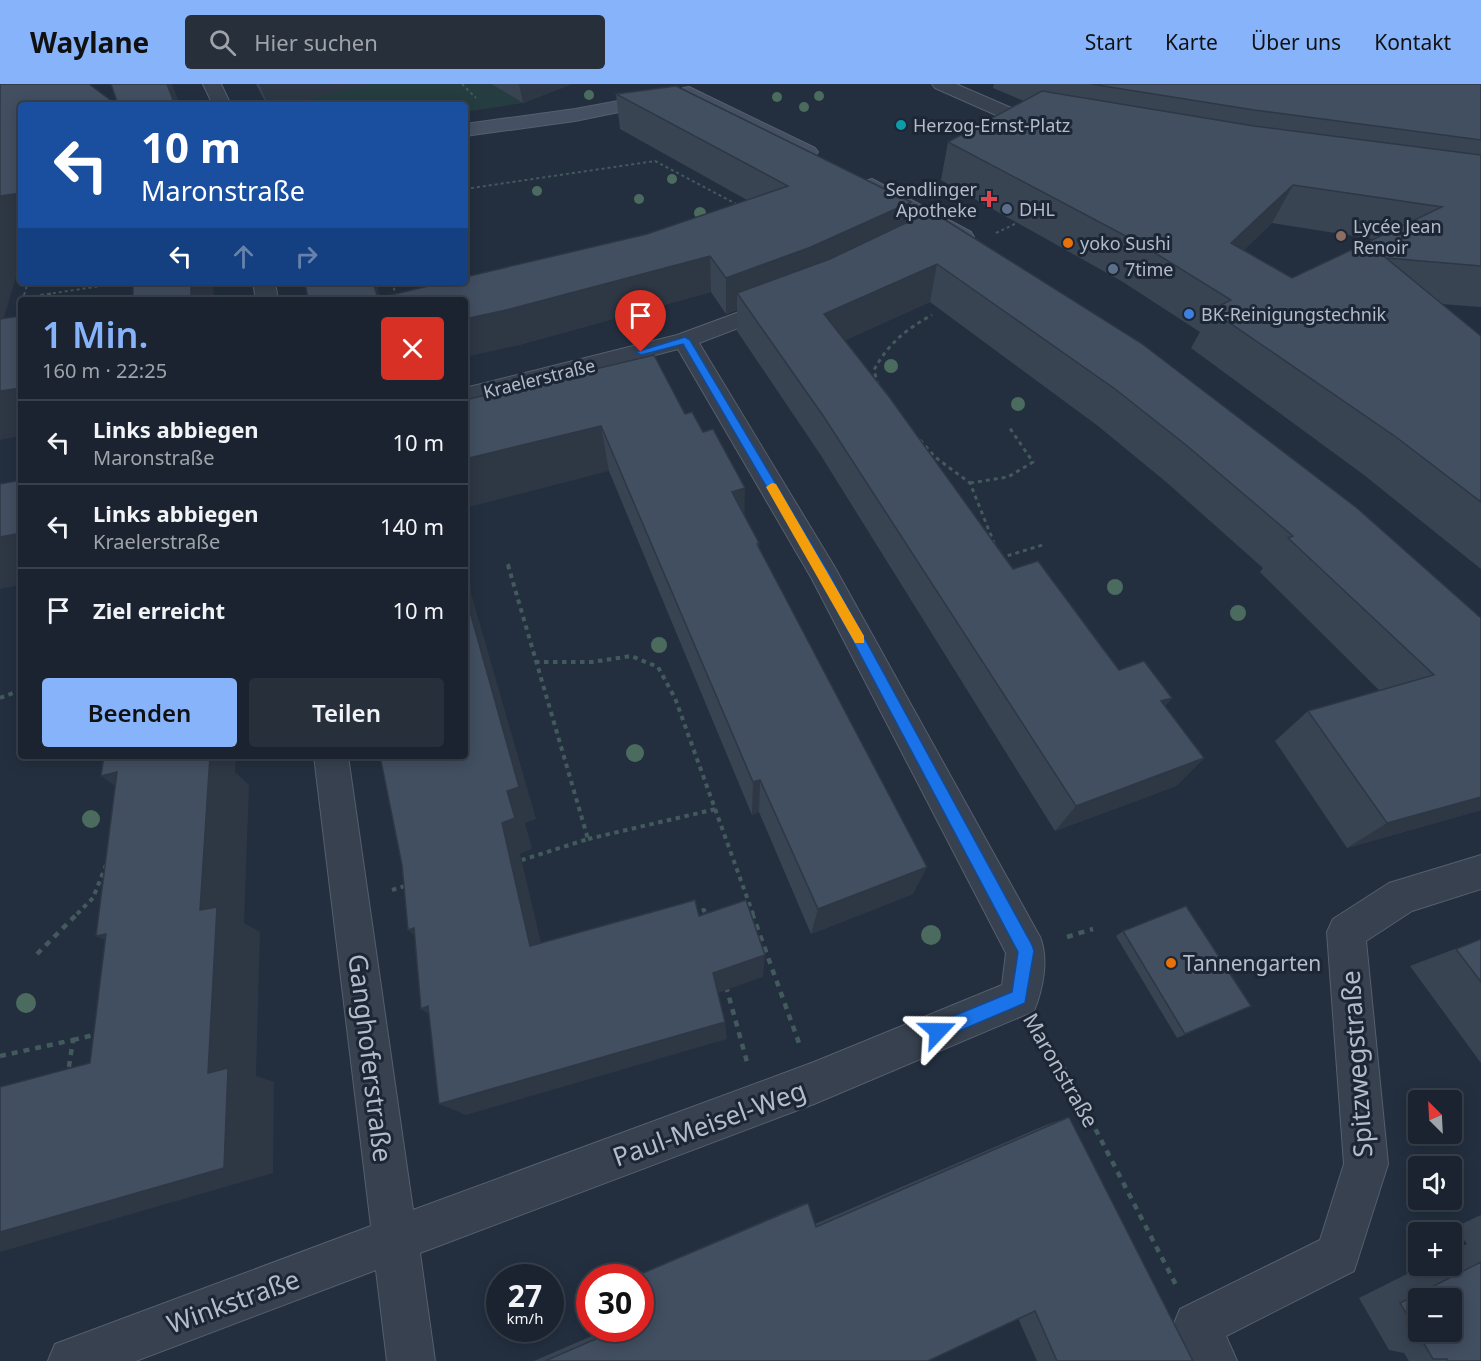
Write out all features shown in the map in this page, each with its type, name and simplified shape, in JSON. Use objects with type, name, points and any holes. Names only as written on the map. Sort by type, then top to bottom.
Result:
[{"type":"main road","points":[[468,130],[575,115],[689,93],[713,84]]},
{"type":"main road","points":[[689,93],[821,159]]},
{"type":"main road","points":[[859,178],[947,227],[992,243]]},
{"type":"street","points":[[212,84],[221,102]]},
{"type":"street","points":[[941,84],[1018,117],[1068,128]]},
{"type":"street","points":[[922,240],[947,227]]},
{"type":"street","name":"Kraelerstraße","points":[[468,395],[685,340],[796,298]]},
{"type":"street","name":"Maronstraße","points":[[685,340],[824,574],[1026,951],[1020,997]]},
{"type":"street","name":"Ganghoferstraße","points":[[331,759],[411,1361]]},
{"type":"street","name":"Spitzwegstraße","points":[[1205,1343],[1338,1255],[1366,1164],[1346,932],[1402,896],[1481,873]]},
{"type":"street","name":"Paul-Meisel-Weg","points":[[394,1240],[814,1083],[1020,997]]},
{"type":"street","name":"Winkstraße","points":[[72,1361],[394,1240]]},
{"type":"path","points":[[468,189],[655,161],[738,205]]},
{"type":"path","points":[[992,243],[1017,223]]},
{"type":"path","points":[[35,297],[109,285]]},
{"type":"path","points":[[880,390],[874,370],[886,347],[902,330],[932,315]]},
{"type":"path","points":[[15,329],[18,318]]},
{"type":"path","points":[[970,483],[1008,477],[1033,462],[1009,427]]},
{"type":"path","points":[[913,433],[935,457],[970,483],[1000,559],[1046,544]]},
{"type":"path","points":[[508,564],[588,839]]},
{"type":"path","points":[[535,662],[592,662],[631,656],[658,667],[675,698],[790,1017]]},
{"type":"path","points":[[0,698],[18,691]]},
{"type":"path","points":[[522,860],[588,839],[716,809]]},
{"type":"path","points":[[37,954],[93,898],[108,861]]},
{"type":"path","points":[[681,916],[704,910],[708,921]]},
{"type":"path","points":[[723,977],[739,1033]]},
{"type":"path","name":"Maronstraße","points":[[1020,997],[1066,1072],[1205,1343]]},
{"type":"path","points":[[0,1056],[102,1034]]},
{"type":"path","points":[[68,1076],[73,1040]]},
{"type":"green space","points":[[368,84],[491,84],[523,103],[468,112],[468,102],[298,102]]},
{"type":"building","points":[[0,84],[89,84],[113,102],[18,102],[18,193],[0,196]]},
{"type":"building","points":[[111,84],[167,84],[174,102],[117,102]]},
{"type":"building","points":[[1091,84],[1481,84],[1481,140],[1254,110]]},
{"type":"building","points":[[676,86],[911,202],[811,247],[726,278],[710,256],[468,318],[468,297],[382,297],[432,285],[468,285],[468,276],[647,234],[788,186],[616,94]]},
{"type":"building","points":[[1042,91],[1254,126],[1481,155],[1481,266],[1386,258],[1481,336],[1481,502],[1396,437],[1211,310],[1231,300],[1139,243],[948,142]],"holes":[[[1293,185],[1442,207],[1292,278],[1231,243]]]},
{"type":"building","points":[[931,211],[1141,343],[1357,508],[1481,618],[1481,797],[1387,823],[1308,711],[1434,675],[1288,538],[1293,536],[1186,445],[1115,389],[937,264],[824,314],[890,398],[1013,569],[1038,561],[1119,670],[1144,661],[1172,698],[1161,701],[1204,758],[1076,806],[824,417],[737,293],[830,259]]},
{"type":"building","points":[[133,285],[191,285],[191,297],[128,297],[133,296]]},
{"type":"building","points":[[306,285],[374,285],[378,297],[308,297]]},
{"type":"building","points":[[18,316],[18,388],[0,391],[0,319]]},
{"type":"building","points":[[654,355],[685,414],[692,412],[703,432],[713,429],[745,488],[732,492],[759,543],[757,544],[927,867],[818,909],[760,780],[753,782],[601,426],[468,458],[468,399]]},
{"type":"building","points":[[18,481],[18,534],[0,537],[0,484]]},
{"type":"building","points":[[468,605],[519,787],[507,791],[515,818],[502,823],[530,946],[695,900],[699,916],[746,900],[765,955],[713,973],[725,1022],[439,1104],[428,1006],[421,1009],[414,928],[408,930],[402,865],[381,759],[468,759]]},
{"type":"building","points":[[104,759],[210,759],[200,910],[217,907],[208,1073],[228,1068],[224,1168],[0,1232],[0,1087],[90,1063],[106,934],[96,936],[117,772],[101,776]]},
{"type":"building","points":[[1186,906],[1251,1006],[1185,1034],[1123,931]]},
{"type":"building","points":[[1481,939],[1481,982],[1456,949]]},
{"type":"building","points":[[1069,1117],[1193,1361],[1057,1361],[1035,1311],[928,1361],[545,1361],[589,1342],[654,1342],[654,1268],[808,1203],[816,1227]]},
{"type":"building","points":[[1481,1262],[1481,1361],[1433,1359],[1423,1342],[1462,1342],[1462,1288],[1430,1288],[1453,1276],[1462,1276],[1462,1272]]},
{"type":"building","points":[[1408,1299],[1408,1317],[1400,1303]]},
{"type":"slow traffic","points":[[772,487],[824,574],[859,640]]},
{"type":"place","name":"Herzog-Ernst-Platz","points":[[901,125]]},
{"type":"place","name":"Sendlinger Apotheke","points":[[989,199]]},
{"type":"place","name":"DHL","points":[[1007,209]]},
{"type":"place","name":"Lycée Jean Renoir","points":[[1341,236]]},
{"type":"place","name":"yoko Sushi","points":[[1068,243]]},
{"type":"place","name":"7time","points":[[1113,269]]},
{"type":"place","name":"BK-Reinigungstechnik","points":[[1189,314]]},
{"type":"place","name":"Tannengarten","points":[[1171,963]]},
{"type":"route","points":[[641,352],[685,340],[824,574],[1026,951],[1020,997],[938,1031]]}]
